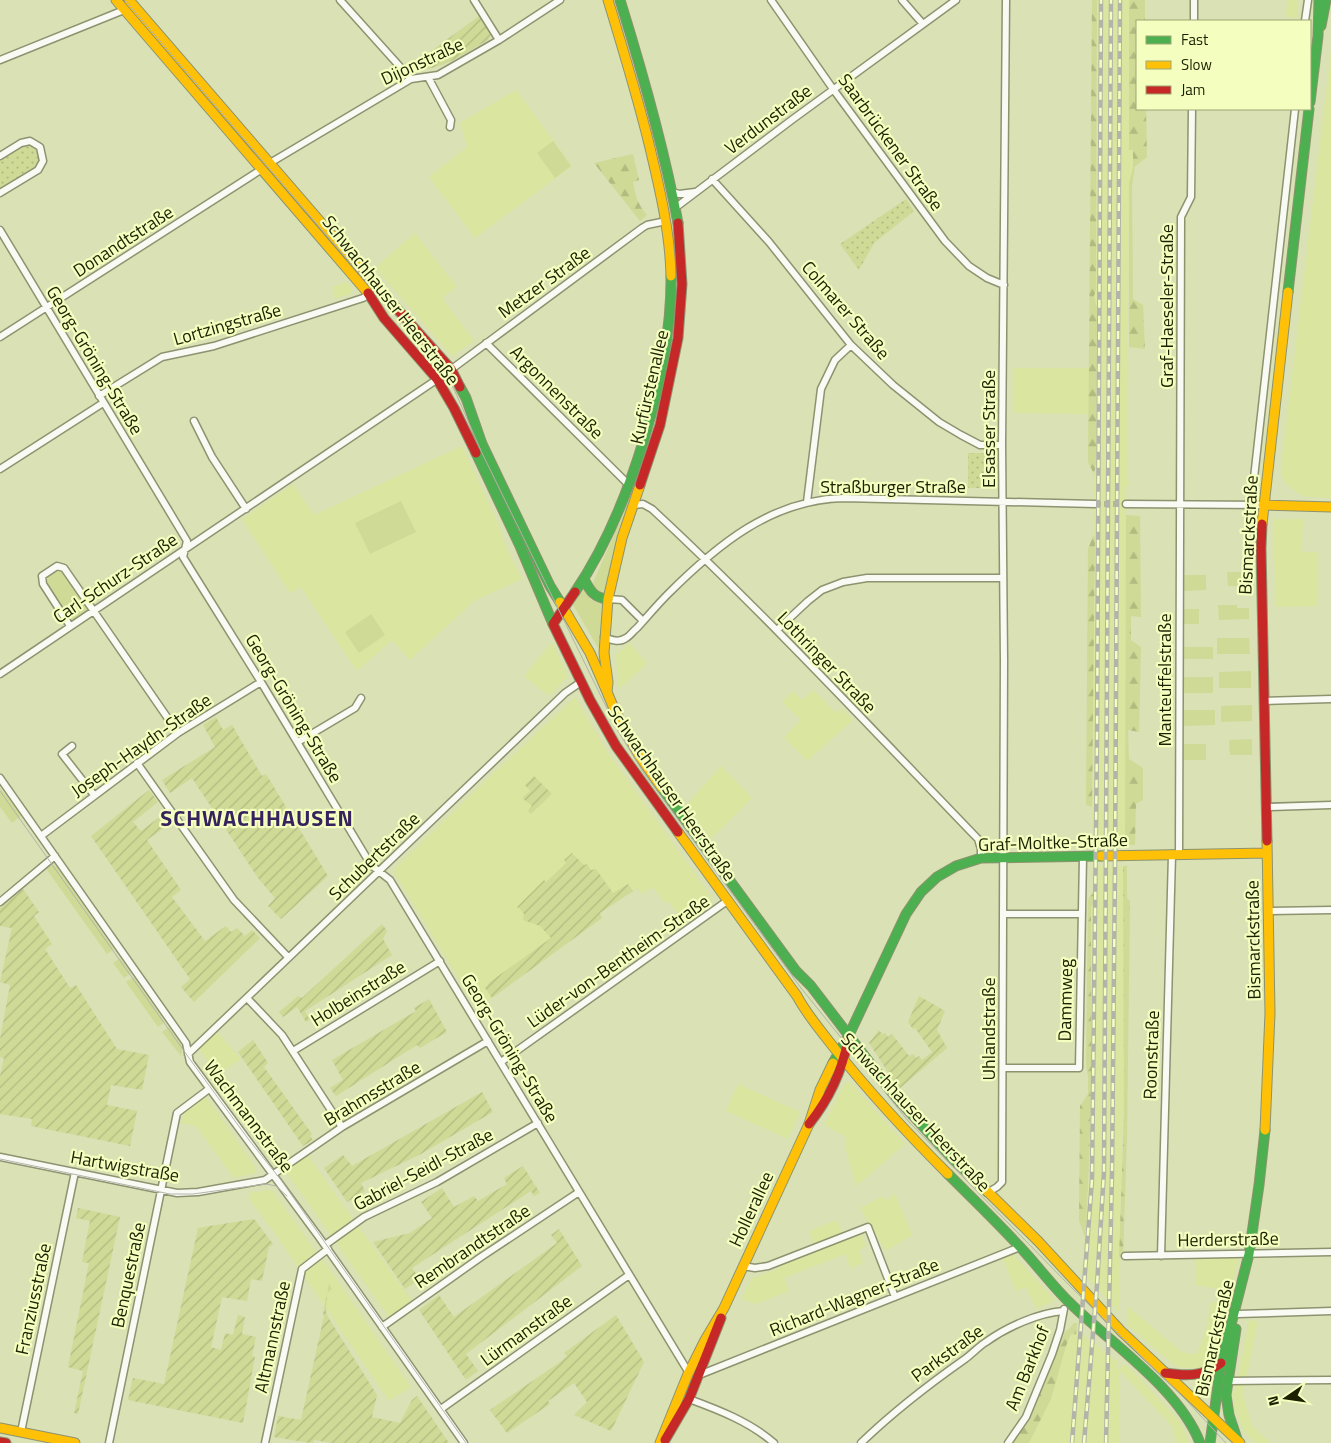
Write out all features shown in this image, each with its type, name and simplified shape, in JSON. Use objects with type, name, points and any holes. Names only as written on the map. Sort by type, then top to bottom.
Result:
[{"type":"main road","name":"Schwachhauser Heerstraße","points":[[116,0],[369,294],[384,318],[464,393],[482,444],[550,586],[590,653],[615,712],[640,757],[796,971],[810,986],[911,1114],[987,1193],[1038,1242],[1121,1331],[1213,1419],[1239,1441]]},
{"type":"main road","name":"Schwachhauser Heerstraße","points":[[130,0],[270,163],[444,374],[454,408],[520,546],[553,624],[581,682],[616,746],[804,1008],[845,1062],[912,1137],[1020,1248],[1066,1307],[1159,1385],[1179,1405],[1194,1427],[1200,1443]]},
{"type":"main road","name":"Kurfürstenallee","points":[[553,624],[601,550],[628,484],[651,415],[665,350],[670,310],[670,246],[666,221],[633,81],[608,0]]},
{"type":"main road","name":"Kurfürstenallee","points":[[607,692],[608,682],[604,637],[608,599],[615,562],[660,425],[678,338],[682,284],[681,251],[676,208],[642,71],[620,0]]},
{"type":"main road","points":[[1311,94],[1318,36],[1319,0]]},
{"type":"main road","points":[[1318,36],[1326,0]]},
{"type":"main road","name":"Bismarckstraße","points":[[1210,1443],[1221,1364],[1238,1309],[1249,1254],[1260,1176],[1267,1098],[1270,1038],[1261,550],[1268,456],[1309,110]]},
{"type":"main road","points":[[1263,505],[1331,507]]},
{"type":"main road","points":[[584,578],[592,595],[597,598],[608,599]]},
{"type":"main road","name":"Graf-Moltke-Straße","points":[[849,1035],[916,896],[928,882],[946,870],[964,862],[981,858],[1004,857],[1267,853]]},
{"type":"main road","name":"Hollerallee","points":[[661,1443],[689,1399],[724,1308],[809,1124],[816,1099],[838,1053],[849,1035]]},
{"type":"main road","name":"Hollerallee","points":[[809,1124],[818,1114],[845,1062],[849,1035]]},
{"type":"main road","name":"Hollerallee","points":[[661,1443],[670,1415],[689,1373],[710,1329],[724,1308]]},
{"type":"main road","points":[[1238,1309],[1226,1404],[1239,1441]]},
{"type":"main road","points":[[1166,1372],[1201,1375],[1213,1371],[1221,1364]]},
{"type":"main road","points":[[0,1428],[75,1443]]},
{"type":"main road","points":[[0,1442],[6,1443]]},
{"type":"street","points":[[340,0],[411,79]]},
{"type":"street","points":[[474,0],[499,40]]},
{"type":"street","name":"Dijonstraße","points":[[270,163],[411,79],[438,75],[499,40],[560,0]]},
{"type":"street","name":"Saarbrückener Straße","points":[[771,0],[833,89],[945,241],[969,266],[987,278],[1004,285]]},
{"type":"street","points":[[902,0],[923,24]]},
{"type":"street","name":"Verdunstraße","points":[[676,208],[833,89],[956,0]]},
{"type":"street","name":"Elsasser Straße","points":[[1004,857],[1002,445],[1006,0]]},
{"type":"street","points":[[1194,0],[1194,20]]},
{"type":"street","points":[[1305,20],[1308,0]]},
{"type":"street","points":[[0,60],[124,10]]},
{"type":"street","points":[[428,77],[451,120],[450,126]]},
{"type":"street","name":"Graf-Haeseler-Straße","points":[[1180,506],[1181,217],[1191,197],[1192,110]]},
{"type":"street","name":"Bismarckstraße","points":[[1251,506],[1295,110]]},
{"type":"street","points":[[0,156],[21,143],[30,141],[40,147],[43,161],[38,170],[0,192]]},
{"type":"street","name":"Donandtstraße","points":[[0,336],[262,169]]},
{"type":"street","name":"Colmarer Straße","points":[[712,179],[769,242],[852,345],[892,385],[939,422],[980,445],[1002,445]]},
{"type":"street","points":[[672,192],[679,194],[695,192]]},
{"type":"street","name":"Metzer Straße","points":[[444,374],[642,228],[666,221]]},
{"type":"street","name":"Georg-Gröning-Straße","points":[[0,230],[187,541],[183,558],[298,742],[371,865],[390,880],[440,960],[689,1373]]},
{"type":"street","name":"Lortzingstraße","points":[[99,396],[162,357],[214,346],[363,298],[369,294]]},
{"type":"street","name":"Argonnenstraße","points":[[486,343],[628,484]]},
{"type":"street","points":[[807,502],[821,389],[835,360],[852,345]]},
{"type":"street","name":"Carl-Schurz-Straße","points":[[0,674],[444,374]]},
{"type":"street","points":[[0,469],[103,403]]},
{"type":"street","points":[[194,421],[212,457],[246,509]]},
{"type":"street","name":"Bismarckstraße","points":[[1258,440],[1268,456]]},
{"type":"street","name":"Straßburger Straße","points":[[604,637],[614,641],[625,639],[705,559],[751,524],[774,513],[807,502],[843,498],[1095,504]]},
{"type":"street","name":"Lothringer Straße","points":[[633,505],[643,504],[652,509],[777,630],[978,839],[981,848],[981,858]]},
{"type":"street","points":[[1126,504],[1180,506],[1263,505]]},
{"type":"street","name":"Manteuffelstraße","points":[[1175,855],[1180,506]]},
{"type":"street","points":[[70,626],[43,584],[42,576],[57,566],[64,568],[178,733]]},
{"type":"street","points":[[777,630],[822,590],[843,582],[867,578],[1003,578]]},
{"type":"street","points":[[608,599],[622,600],[642,622]]},
{"type":"street","name":"Joseph-Haydn-Straße","points":[[41,836],[178,733],[261,682]]},
{"type":"street","name":"Schubertstraße","points":[[188,1054],[565,693],[581,682]]},
{"type":"street","points":[[298,742],[354,708],[361,698]]},
{"type":"street","points":[[1264,701],[1331,699]]},
{"type":"street","points":[[72,746],[62,754],[94,795]]},
{"type":"street","points":[[137,763],[234,900],[288,957]]},
{"type":"street","name":"Wachmannstraße","points":[[0,778],[186,1043],[190,1062],[274,1174],[464,1443]]},
{"type":"street","points":[[1266,807],[1331,805]]},
{"type":"street","name":"Roonstraße","points":[[1161,1256],[1175,855]]},
{"type":"street","points":[[0,902],[55,856]]},
{"type":"street","name":"Uhlandstraße","points":[[987,1193],[1002,1182],[1004,857]]},
{"type":"street","name":"Dammweg","points":[[1003,1068],[1079,1068],[1083,857]]},
{"type":"street","name":"Lüder-von-Bentheim-Straße","points":[[501,1062],[727,901]]},
{"type":"street","points":[[1268,911],[1331,910]]},
{"type":"street","points":[[1004,914],[1082,914]]},
{"type":"street","name":"Holbeinstraße","points":[[293,1051],[440,960]]},
{"type":"street","points":[[247,998],[282,1035],[342,1127]]},
{"type":"street","name":"Brahmsstraße","points":[[274,1174],[342,1127],[488,1041]]},
{"type":"street","name":"Benquestraße","points":[[109,1443],[177,1113],[209,1089]]},
{"type":"street","name":"Gabriel-Seidl-Straße","points":[[326,1247],[364,1217],[437,1182],[538,1123]]},
{"type":"street","name":"Hartwigstraße","points":[[0,1157],[177,1192],[198,1192],[262,1182],[274,1174]]},
{"type":"street","name":"Franziusstraße","points":[[20,1432],[75,1172]]},
{"type":"street","name":"Rembrandtstraße","points":[[382,1327],[480,1257],[579,1192]]},
{"type":"street","points":[[743,1266],[755,1268],[768,1266],[868,1227],[895,1297]]},
{"type":"street","name":"Altmannstraße","points":[[265,1443],[302,1269],[326,1247]]},
{"type":"street","name":"Richard-Wagner-Straße","points":[[699,1375],[1020,1248]]},
{"type":"street","name":"Herderstraße","points":[[1125,1256],[1331,1252]]},
{"type":"street","name":"Lürmanstraße","points":[[441,1409],[629,1275]]},
{"type":"street","name":"Parkstraße","points":[[861,1443],[887,1418],[929,1384],[986,1342],[1026,1320],[1066,1307]]},
{"type":"street","name":"Am Barkhof","points":[[1008,1443],[1026,1417],[1060,1330],[1066,1307]]},
{"type":"street","points":[[1238,1309],[1331,1311]]},
{"type":"street","points":[[1229,1381],[1331,1380]]},
{"type":"street","points":[[689,1399],[726,1413],[765,1435],[774,1443]]},
{"type":"shaded area","points":[[1097,0],[1129,0],[1129,149],[1133,150],[1133,168],[1129,183],[1127,471],[1129,485],[1126,487],[1125,845],[1123,847],[1094,847],[1092,818],[1095,537],[1093,536],[1094,474],[1096,464],[1097,308],[1094,296],[1096,290]]},
{"type":"shaded area","points":[[1287,0],[1298,0],[1297,18],[1286,17]]},
{"type":"shaded area","points":[[1331,50],[1331,498],[1308,497],[1299,494],[1285,483],[1281,467]]},
{"type":"shaded area","points":[[516,90],[572,166],[475,238],[429,177],[467,147],[460,123]]},
{"type":"shaded area","points":[[415,233],[457,287],[442,298],[474,341],[452,356],[375,268]]},
{"type":"shaded area","points":[[347,282],[352,288],[351,294],[335,299],[332,287]]},
{"type":"shaded area","points":[[1013,368],[1089,368],[1089,414],[1013,413]]},
{"type":"shaded area","points":[[462,446],[522,579],[474,601],[410,660],[392,640],[357,671],[301,587],[290,593],[242,519],[293,484],[314,515]]},
{"type":"shaded area","points":[[1273,519],[1303,519],[1302,552],[1317,552],[1317,606],[1276,607]]},
{"type":"shaded area","points":[[552,642],[568,677],[549,696],[524,676]]},
{"type":"shaded area","points":[[629,643],[647,663],[625,684],[618,688],[616,655]]},
{"type":"shaded area","points":[[813,690],[836,713],[841,708],[853,720],[807,761],[784,737],[801,720],[782,702],[793,691],[802,700]]},
{"type":"shaded area","points":[[575,697],[606,750],[711,896],[711,900],[684,922],[668,901],[665,903],[653,887],[642,894],[637,888],[600,913],[602,918],[477,1008],[394,872],[395,868]]},
{"type":"shaded area","points":[[721,766],[752,798],[711,839],[686,805]]},
{"type":"shaded area","points":[[1094,866],[1123,866],[1124,1062],[1119,1312],[1082,1272],[1089,1176],[1091,907],[1094,902]]},
{"type":"shaded area","points":[[215,1030],[241,1059],[217,1075],[197,1046]]},
{"type":"shaded area","points":[[849,1081],[905,1144],[856,1186],[846,1150],[846,1137],[824,1125],[844,1085]]},
{"type":"shaded area","points":[[738,1084],[800,1112],[788,1139],[726,1111]]},
{"type":"shaded area","points":[[204,1094],[256,1168],[256,1173],[234,1178],[196,1126],[182,1123],[184,1109]]},
{"type":"shaded area","points":[[306,1153],[414,1304],[391,1320],[283,1168]]},
{"type":"shaded area","points":[[273,1191],[411,1387],[389,1401],[274,1232],[250,1200],[249,1193]]},
{"type":"shaded area","points":[[895,1194],[912,1235],[886,1251],[860,1208],[883,1196],[886,1201]]},
{"type":"shaded area","points":[[837,1220],[843,1236],[860,1230],[866,1246],[859,1250],[863,1263],[851,1268],[845,1254],[784,1278],[789,1291],[756,1304],[742,1299],[751,1279],[780,1268],[777,1262],[815,1247],[809,1231]]},
{"type":"shaded area","points":[[1011,1252],[1055,1300],[1037,1309],[1026,1287],[1016,1291],[1002,1256]]},
{"type":"shaded area","points":[[1239,1257],[1231,1292],[1196,1285],[1196,1258]]},
{"type":"shaded area","points":[[1211,1302],[1229,1304],[1221,1333],[1204,1369],[1177,1367],[1127,1325],[1127,1306],[1183,1353],[1197,1354],[1207,1325]]},
{"type":"shaded area","points":[[1249,1320],[1258,1321],[1243,1395],[1252,1426],[1271,1443],[1256,1443],[1245,1433],[1234,1408],[1232,1394],[1239,1372]]},
{"type":"shaded area","points":[[1077,1329],[1115,1360],[1118,1360],[1118,1369],[1125,1364],[1139,1377],[1181,1423],[1190,1443],[1176,1443],[1172,1426],[1119,1370],[1120,1443],[1029,1443],[1051,1399],[1071,1334],[1076,1334]]},
{"type":"green space","points":[[1092,0],[1097,0],[1096,290],[1094,296],[1097,308],[1096,464],[1094,474],[1088,462]]},
{"type":"green space","points":[[1129,0],[1145,0],[1145,20],[1136,20],[1136,110],[1146,110],[1147,157],[1133,168],[1133,150],[1129,150]]},
{"type":"green space","points":[[479,16],[491,34],[488,40],[462,56],[444,64],[414,70],[411,66]]},
{"type":"green space","points":[[553,141],[571,166],[555,178],[537,153]]},
{"type":"green space","points":[[28,145],[37,150],[41,160],[33,170],[0,189],[0,160]]},
{"type":"green space","points":[[633,154],[639,180],[633,182],[635,191],[639,204],[647,215],[640,221],[594,163]]},
{"type":"green space","points":[[1135,167],[1132,185],[1133,299],[1129,299],[1129,183],[1133,168]]},
{"type":"green space","points":[[906,199],[914,211],[874,243],[859,270],[840,244]]},
{"type":"green space","points":[[1129,299],[1133,299],[1143,305],[1145,349],[1129,347]]},
{"type":"green space","points":[[968,453],[990,453],[991,488],[968,488]]},
{"type":"green space","points":[[634,479],[636,480],[612,557],[605,591],[602,594],[595,593],[592,585],[622,516]]},
{"type":"green space","points":[[401,501],[416,532],[370,554],[355,523]]},
{"type":"green space","points":[[1126,515],[1140,516],[1141,617],[1131,616],[1131,640],[1141,647],[1139,732],[1128,730],[1129,759],[1143,768],[1143,800],[1136,804],[1135,845],[1125,845]]},
{"type":"green space","points":[[1093,536],[1095,537],[1092,807],[1086,805],[1088,549]]},
{"type":"green space","points":[[55,570],[65,572],[88,606],[88,611],[74,620],[69,618],[47,586],[46,580],[48,576]]},
{"type":"green space","points":[[1227,572],[1248,572],[1248,586],[1228,586]]},
{"type":"green space","points":[[1183,575],[1206,575],[1206,590],[1184,591]]},
{"type":"green space","points":[[585,587],[591,599],[603,603],[600,651],[573,605]]},
{"type":"green space","points":[[1218,605],[1237,605],[1237,608],[1249,608],[1249,619],[1219,620]]},
{"type":"green space","points":[[1183,609],[1199,609],[1199,624],[1184,624]]},
{"type":"green space","points":[[371,614],[385,635],[359,653],[345,632]]},
{"type":"green space","points":[[1217,638],[1249,638],[1250,654],[1217,654]]},
{"type":"green space","points":[[1184,647],[1213,647],[1213,659],[1184,659]]},
{"type":"green space","points":[[1251,671],[1251,688],[1219,688],[1219,672]]},
{"type":"green space","points":[[1184,677],[1213,677],[1213,693],[1184,693]]},
{"type":"green space","points":[[1252,705],[1252,721],[1221,722],[1221,706]]},
{"type":"green space","points":[[1184,710],[1215,710],[1215,725],[1184,726]]},
{"type":"green space","points":[[216,717],[223,730],[232,725],[262,776],[266,774],[328,876],[281,919],[268,906],[275,898],[258,878],[192,778],[170,793],[162,780],[215,747],[203,725]]},
{"type":"green space","points":[[1252,739],[1252,755],[1230,755],[1229,740]]},
{"type":"green space","points":[[1184,744],[1206,744],[1206,760],[1184,760]]},
{"type":"green space","points":[[534,776],[552,794],[531,814],[528,811],[532,806],[522,798],[530,791],[525,785]]},
{"type":"green space","points":[[0,788],[22,815],[12,823],[0,807]]},
{"type":"green space","points":[[149,790],[158,802],[133,822],[141,831],[165,813],[172,822],[147,840],[181,890],[172,897],[205,941],[226,926],[231,932],[237,928],[245,936],[252,930],[260,938],[194,1002],[181,987],[190,979],[91,836]]},
{"type":"green space","points":[[572,853],[584,865],[587,864],[591,870],[596,869],[613,893],[628,884],[633,891],[600,913],[602,918],[492,998],[485,988],[490,982],[551,938],[540,926],[523,920],[524,914],[517,907],[544,880],[546,882],[566,863],[564,860]]},
{"type":"green space","points":[[53,865],[57,867],[114,949],[107,954],[47,870],[48,867]]},
{"type":"green space","points":[[1123,866],[1127,866],[1127,898],[1130,901],[1127,1139],[1123,1257],[1119,1257],[1124,1114]]},
{"type":"green space","points":[[23,889],[39,912],[34,916],[52,944],[45,949],[70,988],[76,985],[117,1049],[149,1055],[142,1090],[111,1085],[107,1105],[137,1111],[130,1146],[31,1126],[32,1119],[0,1114],[0,1076],[4,1058],[0,1057],[0,1039],[10,985],[0,982],[12,928],[0,926],[0,908]]},
{"type":"green space","points":[[1094,892],[1094,902],[1091,907],[1090,1113],[1085,1237],[1079,1221],[1080,1106],[1088,1094],[1086,1065],[1088,899]]},
{"type":"green space","points":[[382,924],[387,931],[383,939],[392,955],[305,1011],[310,1020],[306,1022],[297,1007],[283,1017],[279,1012],[298,996],[302,998]]},
{"type":"green space","points":[[120,958],[131,973],[124,978],[113,963]]},
{"type":"green space","points":[[134,977],[165,1022],[158,1027],[126,982]]},
{"type":"green space","points":[[919,996],[945,1011],[937,1030],[947,1048],[899,1089],[869,1043],[879,1030],[888,1037],[892,1034],[909,1056],[913,1054],[916,1058],[919,1056],[922,1060],[932,1052],[915,1028],[913,1029],[908,1022]]},
{"type":"green space","points":[[429,999],[447,1032],[420,1048],[417,1045],[336,1096],[330,1088],[343,1080],[332,1060],[416,1011],[414,1008]]},
{"type":"green space","points":[[169,1027],[183,1047],[181,1056],[162,1032]]},
{"type":"green space","points":[[253,1040],[268,1063],[264,1067],[312,1134],[310,1136],[313,1140],[303,1146],[238,1052]]},
{"type":"green space","points":[[482,1092],[493,1112],[419,1155],[361,1183],[365,1191],[347,1202],[324,1168],[343,1155],[352,1166]]},
{"type":"green space","points":[[523,1166],[540,1193],[534,1196],[531,1191],[412,1268],[420,1279],[405,1289],[373,1242],[410,1233],[432,1218],[421,1202],[442,1188],[454,1207],[474,1196],[478,1201],[507,1184],[504,1178]]},
{"type":"green space","points":[[78,1208],[120,1217],[78,1414],[74,1413],[83,1371],[68,1367],[89,1263],[82,1262],[90,1221],[76,1218]]},
{"type":"green space","points":[[254,1219],[273,1244],[269,1247],[262,1281],[251,1279],[247,1301],[222,1297],[211,1347],[221,1350],[225,1333],[233,1335],[238,1315],[245,1317],[242,1334],[256,1337],[252,1356],[255,1357],[243,1423],[128,1400],[133,1378],[164,1384],[198,1228]]},
{"type":"green space","points":[[559,1229],[582,1266],[466,1354],[478,1371],[466,1380],[419,1310],[439,1295],[454,1317],[557,1243],[551,1235]]},
{"type":"green space","points":[[329,1284],[332,1289],[327,1293]]},
{"type":"green space","points":[[327,1294],[326,1312],[328,1317],[377,1395],[372,1417],[400,1423],[412,1400],[417,1396],[449,1443],[332,1443],[314,1440],[313,1443],[310,1443],[274,1437],[278,1416],[301,1420],[324,1316]]},
{"type":"green space","points":[[616,1315],[644,1362],[611,1431],[574,1415],[587,1402],[574,1383],[548,1401],[550,1404],[507,1433],[490,1410],[560,1362],[567,1356],[564,1353]]},
{"type":"green space","points":[[1074,1323],[1077,1323],[1076,1335],[1071,1334],[1051,1399],[1029,1443],[1011,1443],[1028,1419],[1065,1332]]},
{"type":"tunnel","points":[[1095,504],[1126,504]]},
{"type":"tram line","points":[[125,0],[443,371],[454,389],[482,453],[618,731],[643,772],[801,988],[909,1122],[1073,1289],[1186,1400],[1226,1443]]},
{"type":"tram line","points":[[0,791],[189,1058],[281,1180],[466,1443]]},
{"type":"tram line","points":[[0,1159],[170,1194],[193,1194],[266,1184],[276,1186],[287,1196]]},
{"type":"railway","points":[[1072,1443],[1092,1180],[1097,740],[1101,0]]},
{"type":"railway","points":[[1084,1443],[1104,1171],[1111,0]]},
{"type":"railway","points":[[1106,1443],[1112,1173],[1115,866],[1120,0]]},
{"type":"traffic: fast","points":[[620,0],[652,111],[678,223]]},
{"type":"traffic: fast","points":[[1311,94],[1318,36],[1319,0]]},
{"type":"traffic: fast","points":[[1321,26],[1326,0]]},
{"type":"traffic: fast","points":[[1288,292],[1309,110]]},
{"type":"traffic: fast","points":[[575,592],[595,560],[613,523],[644,440],[664,355],[671,276]]},
{"type":"traffic: fast","points":[[460,387],[466,398],[482,444],[550,586],[560,602]]},
{"type":"traffic: fast","points":[[476,453],[520,546],[553,624]]},
{"type":"traffic: fast","points":[[584,579],[593,593],[608,599]]},
{"type":"traffic: fast","points":[[662,788],[796,971],[811,986],[895,1096],[953,1159],[985,1189]]},
{"type":"traffic: fast","points":[[833,1063],[849,1035],[906,914],[921,892],[937,877],[956,866],[981,858],[1101,856]]},
{"type":"traffic: fast","points":[[1210,1443],[1221,1364],[1249,1254],[1265,1130]]},
{"type":"traffic: fast","points":[[948,1174],[1027,1254],[1064,1297],[1161,1386],[1190,1423],[1200,1443]]},
{"type":"traffic: fast","points":[[1236,1329],[1226,1395],[1229,1415],[1237,1439]]},
{"type":"traffic: slow","points":[[116,0],[368,293]]},
{"type":"traffic: slow","points":[[129,0],[362,270]]},
{"type":"traffic: slow","points":[[608,0],[635,92],[657,180],[667,227],[671,276]]},
{"type":"traffic: slow","points":[[1262,524],[1288,292]]},
{"type":"traffic: slow","points":[[640,485],[622,538],[608,599],[604,653],[608,682],[607,692],[615,711],[640,757],[662,788]]},
{"type":"traffic: slow","points":[[1263,505],[1331,507]]},
{"type":"traffic: slow","points":[[560,602],[590,653],[607,692]]},
{"type":"traffic: slow","points":[[678,832],[835,1049],[918,1144],[948,1174]]},
{"type":"traffic: slow","points":[[1265,1130],[1270,1013],[1267,841]]},
{"type":"traffic: slow","points":[[1101,856],[1267,853]]},
{"type":"traffic: slow","points":[[660,1443],[688,1374],[724,1308],[809,1124],[820,1090],[833,1063]]},
{"type":"traffic: slow","points":[[985,1189],[1038,1241],[1121,1331],[1240,1443]]},
{"type":"traffic: slow","points":[[0,1428],[75,1443]]},
{"type":"traffic: jam","points":[[640,485],[660,425],[678,338],[682,284],[678,223]]},
{"type":"traffic: jam","points":[[362,270],[451,369],[460,387]]},
{"type":"traffic: jam","points":[[368,293],[384,318],[437,379],[454,408],[476,453]]},
{"type":"traffic: jam","points":[[1262,524],[1267,841]]},
{"type":"traffic: jam","points":[[575,592],[553,624],[590,700],[616,746],[678,832]]},
{"type":"traffic: jam","points":[[809,1124],[823,1105],[834,1084],[848,1040]]},
{"type":"traffic: jam","points":[[665,1440],[689,1399],[721,1318]]},
{"type":"traffic: jam","points":[[1165,1373],[1180,1375],[1201,1373],[1221,1363]]},
{"type":"traffic: jam","points":[[0,1442],[6,1443]]},
{"type":"district","name":"SCHWACHHAUSEN","points":[[257,818]]}]
